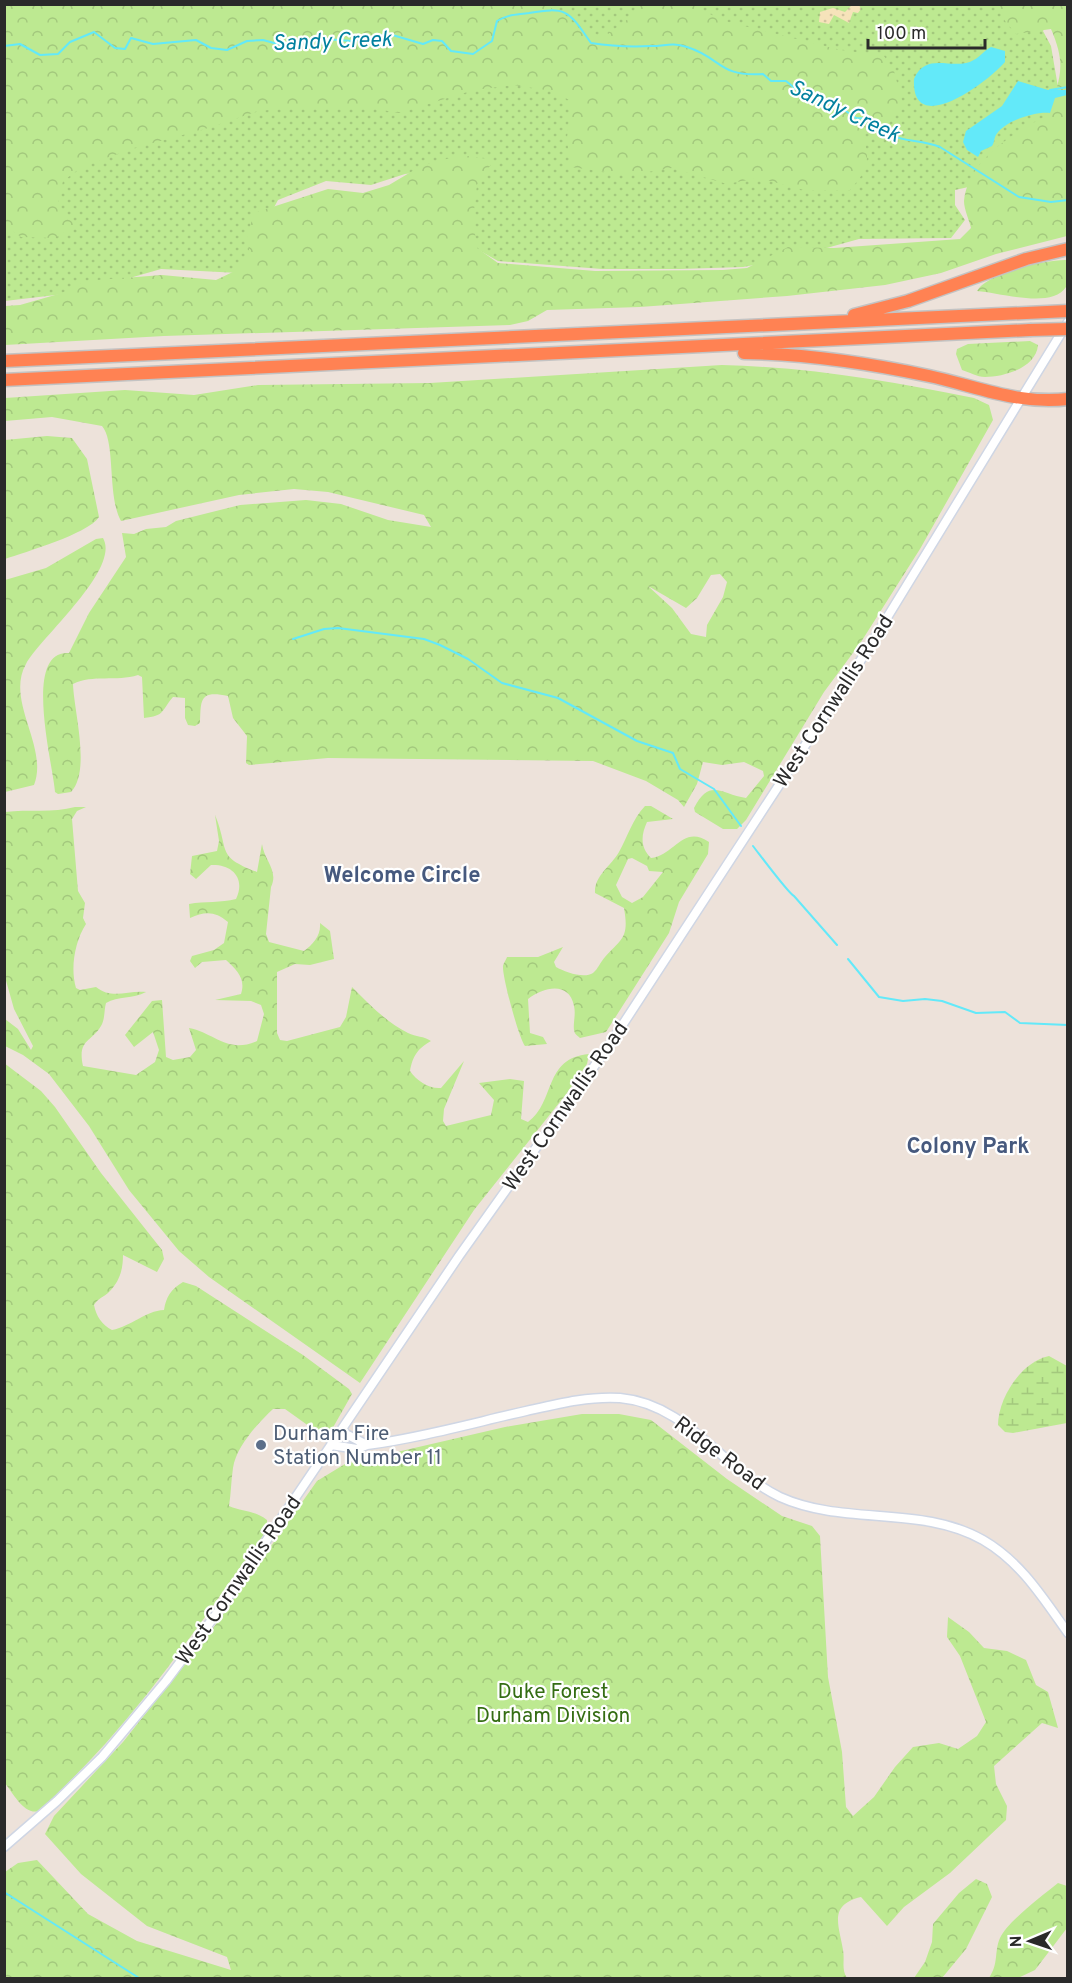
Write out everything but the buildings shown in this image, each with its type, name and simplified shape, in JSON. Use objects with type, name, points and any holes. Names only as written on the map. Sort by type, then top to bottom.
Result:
[{"type":"highway","points":[[830,322],[908,301],[1026,259],[1068,249]]},
{"type":"highway","points":[[4,361],[1068,311]]},
{"type":"highway","points":[[4,380],[1068,329]]},
{"type":"highway","points":[[634,351],[783,354],[831,358],[932,376],[1021,400],[1068,399]]},
{"type":"street","name":"West Cornwallis Road","points":[[4,1847],[86,1774],[166,1681],[220,1610],[459,1256],[609,1044],[867,652],[1068,322]]},
{"type":"street","name":"Ridge Road","points":[[331,1445],[357,1449],[585,1399],[637,1401],[680,1420],[757,1484],[793,1502],[827,1511],[935,1524],[980,1538],[1017,1566],[1068,1633]]},
{"type":"street","points":[[340,1431],[367,1445]]},
{"type":"green space","points":[[5,4],[547,5],[582,30],[604,37],[628,19],[638,5],[692,5],[724,21],[841,50],[884,56],[894,71],[903,105],[888,118],[862,131],[867,156],[865,169],[850,190],[804,190],[758,178],[727,184],[672,168],[629,175],[570,167],[567,138],[571,101],[552,91],[514,85],[474,90],[399,113],[371,108],[302,107],[258,111],[205,129],[134,148],[82,167],[63,181],[57,208],[76,225],[55,238],[21,237],[5,226]]},
{"type":"green space","points":[[5,5],[1058,5],[1043,31],[1051,46],[1060,99],[1054,116],[982,184],[955,190],[955,205],[965,220],[951,238],[859,239],[787,259],[743,267],[602,269],[498,261],[475,248],[459,168],[405,174],[371,185],[326,181],[278,200],[255,243],[254,267],[239,273],[161,269],[81,292],[5,301]]},
{"type":"green space","points":[[998,5],[1067,5],[1067,236],[996,254],[941,273],[885,285],[787,296],[640,307],[547,310],[528,321],[510,325],[164,336],[5,345],[5,306],[20,305],[62,293],[85,281],[162,275],[216,280],[237,270],[250,256],[247,237],[254,213],[328,189],[363,193],[389,185],[421,166],[461,155],[494,160],[477,185],[473,219],[477,248],[498,263],[595,271],[723,270],[747,268],[788,247],[834,248],[960,239],[971,228],[964,201],[967,186],[974,172],[995,149],[1048,115],[1060,72],[1059,53],[1051,29],[1016,34],[1005,21]]},
{"type":"green space","points":[[1067,260],[1066,287],[1059,294],[1050,297],[1025,298],[977,291],[992,278],[1018,268]]},
{"type":"green space","points":[[1030,341],[1038,345],[1032,360],[1018,370],[993,377],[982,377],[962,370],[956,354],[957,349],[968,344]]},
{"type":"green space","points":[[722,365],[754,366],[849,376],[974,398],[989,405],[993,420],[920,549],[861,642],[824,692],[746,820],[737,829],[723,829],[695,812],[694,808],[700,799],[711,790],[746,798],[764,776],[763,771],[744,762],[722,765],[703,762],[697,784],[684,807],[678,800],[646,781],[593,761],[328,758],[249,765],[246,763],[247,736],[233,718],[228,696],[212,694],[207,696],[202,703],[200,723],[195,726],[188,725],[185,718],[185,698],[173,697],[159,714],[144,718],[142,677],[138,675],[88,679],[73,684],[80,741],[80,770],[71,792],[58,794],[55,792],[44,710],[43,688],[47,669],[55,657],[69,653],[89,613],[126,557],[122,533],[134,534],[146,529],[166,527],[176,521],[240,505],[306,500],[341,504],[388,520],[431,527],[424,515],[328,492],[294,489],[239,495],[121,521],[114,498],[109,444],[102,426],[52,417],[5,421],[5,398],[125,390],[194,395],[258,385],[430,383]],"holes":[[[720,574],[727,582],[723,597],[707,625],[706,637],[691,634],[672,608],[648,586],[686,608],[697,598],[711,575]]]},
{"type":"green space","points":[[47,436],[72,438],[87,459],[99,517],[70,536],[5,559],[5,440]]},
{"type":"green space","points":[[103,538],[105,551],[101,567],[91,584],[26,664],[21,678],[20,693],[33,740],[37,770],[34,785],[5,792],[5,580],[46,568],[96,539]]},
{"type":"green space","points":[[645,806],[651,806],[673,819],[647,822],[643,841],[645,850],[651,858],[667,852],[679,842],[692,836],[709,842],[708,854],[679,902],[669,933],[606,1032],[580,1038],[574,1030],[575,1009],[571,998],[561,990],[548,989],[528,999],[530,1033],[543,1037],[547,1044],[525,1046],[508,994],[503,972],[504,963],[507,957],[538,957],[563,947],[554,962],[556,967],[580,975],[589,975],[595,971],[620,941],[626,925],[624,908],[595,893],[595,887],[600,876],[616,857]],"holes":[[[632,858],[647,866],[649,871],[663,872],[643,897],[632,903],[622,897],[616,885],[628,859]]]},
{"type":"green space","points":[[86,807],[77,811],[72,819],[78,891],[85,903],[83,918],[86,924],[79,938],[75,955],[73,972],[76,988],[80,990],[96,987],[114,994],[146,992],[106,1003],[102,1024],[86,1042],[82,1051],[83,1066],[136,1075],[155,1062],[159,1050],[153,1032],[134,1047],[125,1035],[152,1001],[162,1000],[166,1057],[173,1060],[190,1057],[196,1050],[189,1028],[229,1044],[247,1044],[257,1041],[264,1014],[261,1005],[251,1001],[215,1000],[241,994],[242,984],[237,971],[226,960],[202,962],[195,968],[190,961],[192,956],[214,950],[224,943],[228,922],[210,913],[190,918],[189,904],[236,899],[239,891],[238,879],[231,870],[225,867],[211,865],[196,879],[190,874],[192,856],[217,851],[219,841],[215,815],[226,851],[235,861],[257,872],[262,844],[273,876],[266,934],[269,942],[304,951],[316,939],[320,923],[330,931],[334,959],[310,965],[295,964],[277,972],[277,1033],[280,1040],[287,1041],[340,1027],[346,1017],[352,987],[392,1024],[408,1033],[431,1041],[416,1053],[410,1071],[424,1084],[441,1088],[464,1061],[444,1109],[443,1121],[446,1126],[491,1115],[494,1100],[479,1083],[510,1079],[524,1081],[521,1119],[528,1122],[537,1114],[557,1072],[564,1064],[574,1057],[589,1054],[587,1064],[567,1093],[474,1210],[360,1383],[209,1277],[179,1251],[129,1190],[89,1126],[49,1074],[23,1055],[5,1046],[5,1019],[18,1029],[31,1050],[33,1046],[14,1009],[5,977],[5,812]]},
{"type":"green space","points":[[4,1063],[41,1091],[55,1107],[101,1173],[162,1250],[164,1259],[157,1272],[123,1255],[116,1284],[94,1305],[105,1326],[112,1330],[151,1313],[164,1310],[170,1294],[183,1282],[196,1286],[303,1355],[349,1389],[352,1394],[331,1431],[326,1435],[320,1434],[285,1409],[273,1409],[248,1436],[235,1460],[229,1506],[267,1520],[267,1530],[189,1639],[128,1718],[42,1810],[36,1812],[20,1804],[4,1782]]},
{"type":"green space","points":[[1049,1356],[1067,1366],[1067,1423],[1013,1433],[1005,1432],[998,1425],[999,1414],[1013,1382],[1030,1365]]},
{"type":"green space","name":"Duke Forest Durham Division","points":[[582,1414],[619,1414],[651,1420],[727,1479],[782,1516],[812,1526],[820,1536],[828,1677],[842,1752],[846,1807],[853,1816],[874,1797],[895,1767],[913,1747],[939,1743],[958,1749],[977,1736],[986,1722],[960,1656],[947,1637],[948,1617],[969,1632],[984,1648],[1007,1651],[1026,1660],[1036,1685],[1048,1692],[1058,1728],[1042,1723],[994,1766],[996,1784],[1007,1806],[1006,1820],[950,1873],[904,1907],[887,1926],[861,1897],[844,1905],[838,1917],[838,1924],[844,1954],[844,1971],[847,1978],[5,1978],[5,1872],[18,1863],[37,1860],[88,1914],[137,1941],[231,1970],[227,1957],[147,1926],[81,1874],[45,1834],[54,1816],[123,1742],[211,1631],[317,1481],[345,1464],[505,1427]]},
{"type":"green space","points":[[976,1879],[987,1884],[992,1897],[966,1949],[942,1978],[914,1978],[925,1962],[932,1942],[933,1924],[959,1893]]},
{"type":"green space","points":[[1058,1883],[1067,1886],[1067,1928],[1035,1970],[1018,1978],[989,1978],[994,1967],[998,1943],[1004,1932],[1026,1909]]},
{"type":"sand","points":[[853,4],[859,5],[861,9],[858,13],[853,12],[849,23],[834,15],[829,24],[819,22],[820,12],[833,8],[845,12]]},
{"type":"water","points":[[991,47],[1005,51],[1005,62],[968,92],[937,105],[925,105],[916,97],[914,79],[924,67],[937,63],[970,62]]},
{"type":"water","points":[[1018,81],[1048,90],[1067,90],[1067,95],[1055,98],[1050,113],[1028,116],[1011,122],[998,132],[992,146],[981,151],[978,157],[967,150],[963,142],[966,131],[1002,106]]},
{"type":"waterway","name":"Sandy Creek","points":[[4,46],[20,44],[40,55],[58,54],[70,42],[94,32],[115,48],[125,49],[131,38],[153,44],[196,40],[211,48],[227,50],[247,41],[263,40],[285,46],[325,39],[351,41],[389,34],[423,44],[433,40],[442,41],[451,51],[473,54],[492,41],[497,21],[501,19],[542,11],[560,11],[578,24],[591,43],[628,46],[673,44],[687,47],[707,56],[728,70],[737,73],[763,74],[771,81],[786,81],[803,95],[837,105],[856,118],[871,119],[886,133],[895,137],[940,147],[1019,197],[1051,202],[1068,200]]},
{"type":"waterway","points":[[1068,47],[1068,66]]},
{"type":"waterway","points":[[1050,90],[1068,87]]},
{"type":"waterway","points":[[293,639],[324,629],[338,628],[424,639],[440,645],[468,659],[502,683],[558,698],[637,741],[673,753],[680,769],[714,789],[741,826]]},
{"type":"waterway","points":[[753,846],[786,889],[837,945]]},
{"type":"waterway","points":[[848,959],[879,997],[903,1001],[925,999],[942,1001],[976,1013],[1005,1012],[1020,1023],[1068,1025]]},
{"type":"waterway","points":[[4,1892],[139,1978]]},
{"type":"place","name":"Durham Fire Station Number 11","points":[[261,1445]]},
{"type":"district","name":"Welcome Circle","points":[[402,874]]},
{"type":"district","name":"Colony Park","points":[[968,1145]]}]
